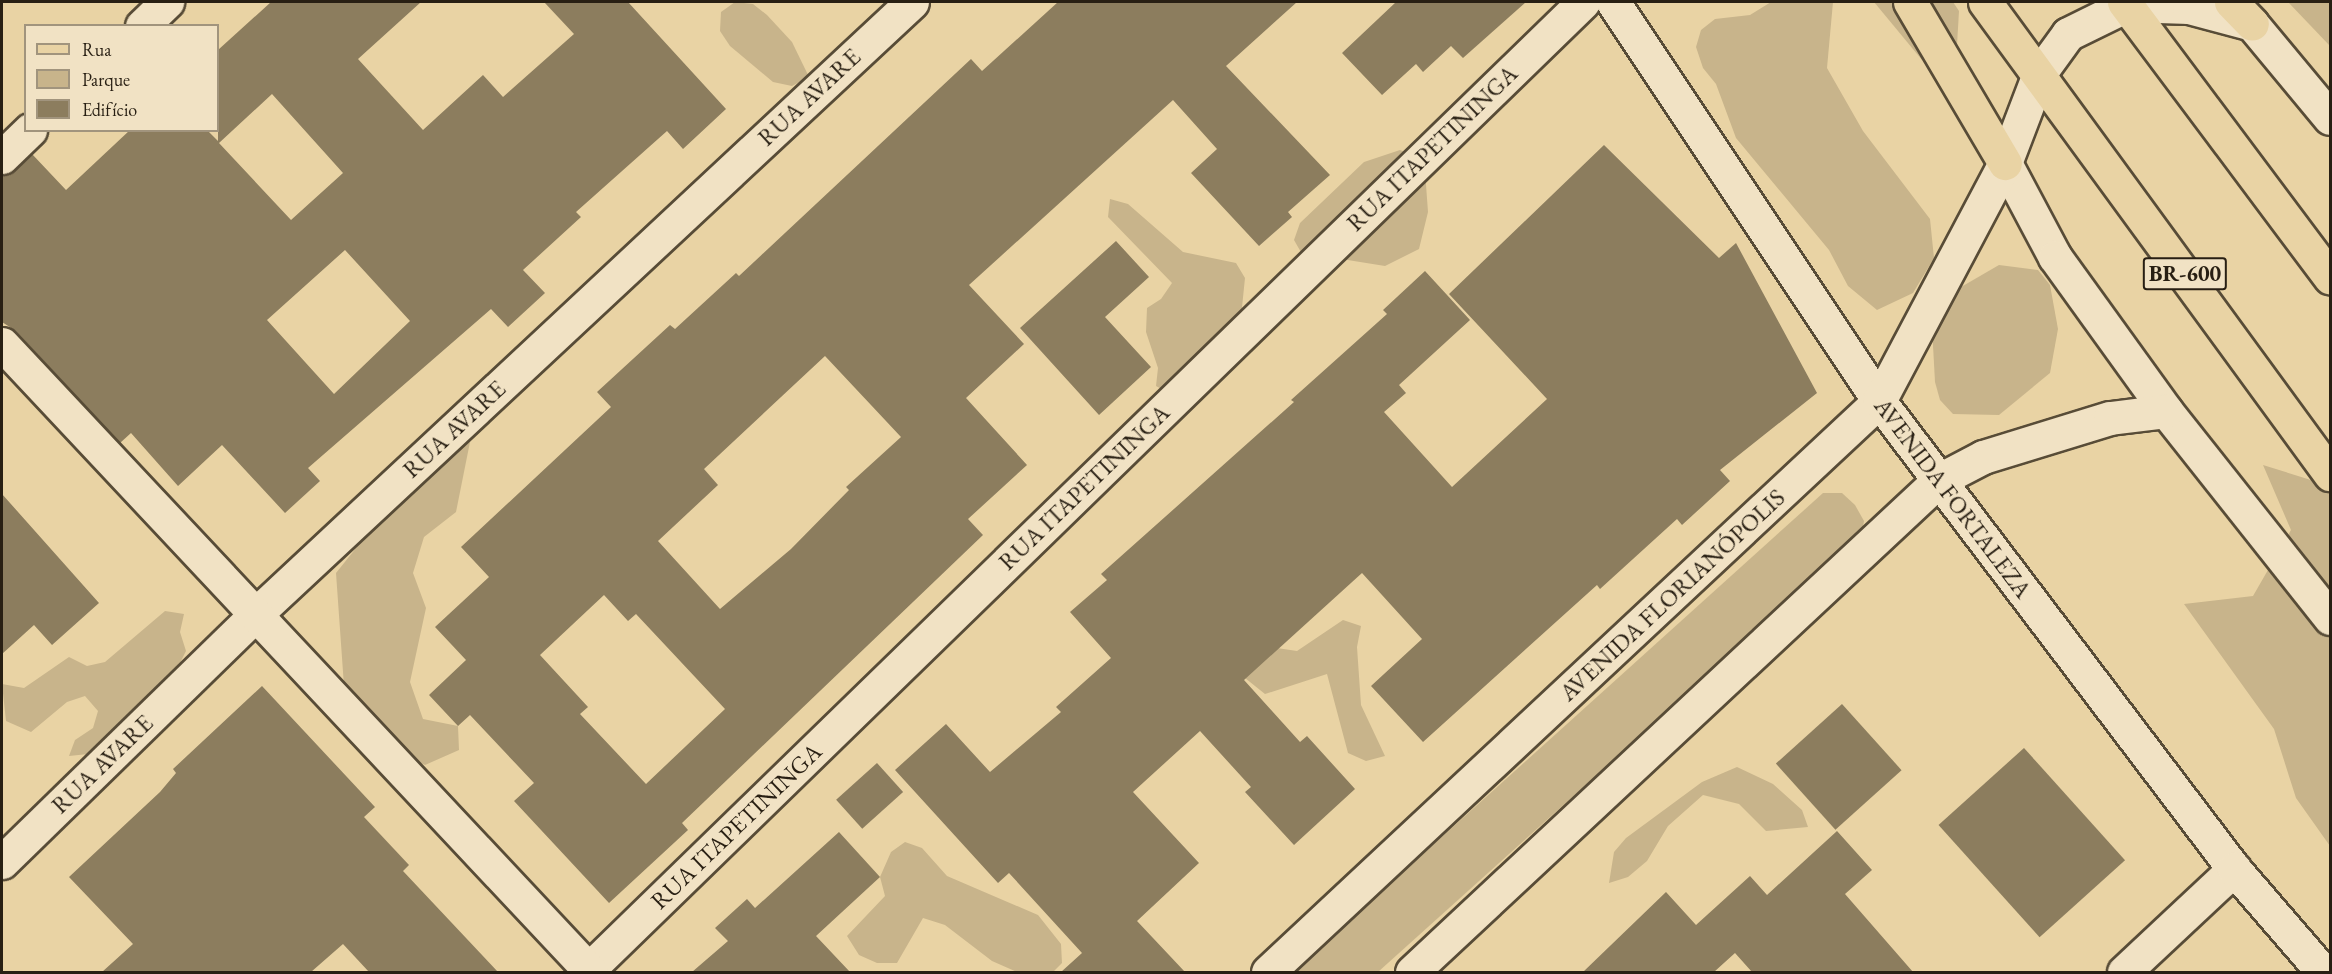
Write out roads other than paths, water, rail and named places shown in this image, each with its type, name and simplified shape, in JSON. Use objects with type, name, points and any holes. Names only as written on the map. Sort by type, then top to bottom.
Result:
[{"type":"main road","points":[[1910,2],[2005,163]]},
{"type":"main road","name":"BR-600","points":[[1985,2],[2331,474]]},
{"type":"main road","points":[[2126,3],[2331,277]]},
{"type":"street","points":[[144,24],[167,2]]},
{"type":"street","name":"RUA AVARE","points":[[2,862],[256,614],[912,2]]},
{"type":"street","name":"RUA ITAPETININGA","points":[[589,972],[1583,2]]},
{"type":"street","name":"AVENIDA FORTALEZA","points":[[1613,2],[1879,400],[2234,869],[2323,972]]},
{"type":"street","points":[[2126,3],[2241,13],[2331,118]]},
{"type":"street","name":"AVENIDA FLORIANÓPOLIS","points":[[1268,972],[1879,400],[2005,163],[2038,74],[2068,34],[2126,3]]},
{"type":"street","points":[[2,157],[28,132]]},
{"type":"street","points":[[2005,163],[2055,257],[2166,411],[2331,618]]},
{"type":"street","points":[[2,344],[589,972]]},
{"type":"street","points":[[1412,972],[1939,480],[1983,457],[2110,418],[2166,411]]},
{"type":"street","points":[[2124,972],[2234,869]]}]
